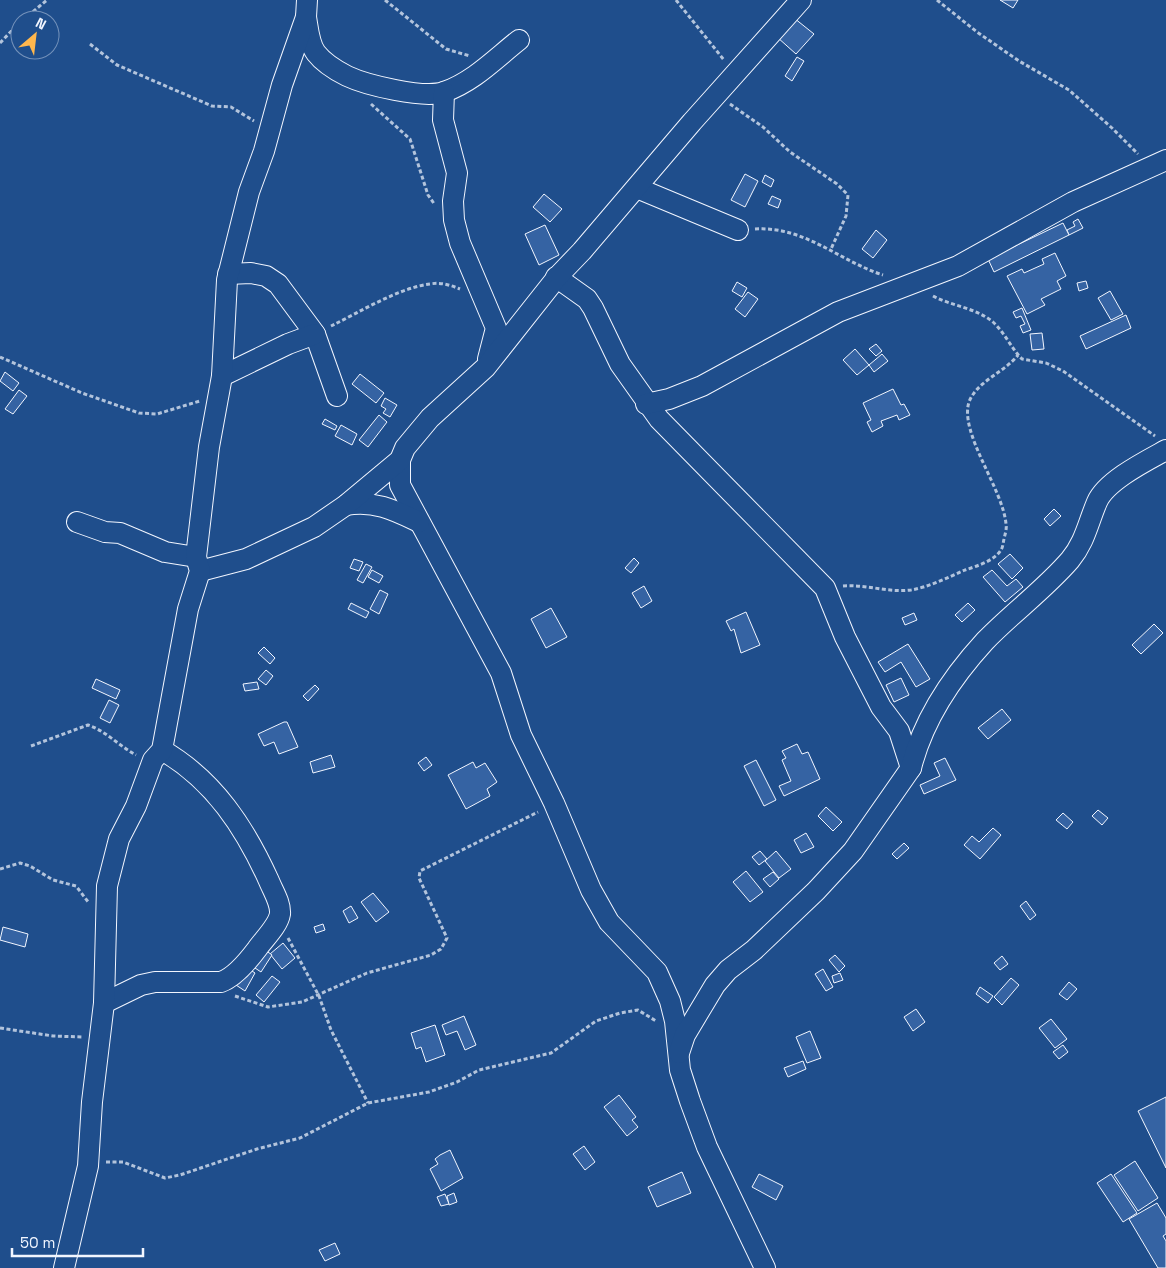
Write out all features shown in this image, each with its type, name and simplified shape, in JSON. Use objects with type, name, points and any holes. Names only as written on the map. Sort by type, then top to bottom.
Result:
[{"type":"street","points":[[758,1264],[707,1147],[680,1070],[678,1045],[670,1001],[657,972],[609,922],[591,890],[554,803],[521,735],[501,673],[488,645],[400,485],[400,460],[405,448],[430,418],[486,367],[556,277],[637,188],[800,0]]},
{"type":"street","points":[[306,8],[310,40],[315,53],[347,76],[380,86],[427,94],[444,92],[472,79],[519,40]]},
{"type":"street","points":[[64,1268],[88,1166],[92,1102],[104,1003],[107,886],[119,839],[136,806],[157,755],[198,564],[209,447],[221,385],[228,274],[247,199],[306,8]]},
{"type":"street","points":[[444,92],[443,120],[457,173],[453,201],[454,220],[460,243],[496,328],[486,367]]},
{"type":"street","points":[[646,404],[669,399],[702,386],[838,312],[958,266],[1073,202],[1158,164]]},
{"type":"street","points":[[637,188],[738,230]]},
{"type":"street","points":[[228,274],[251,272],[266,276],[278,284],[315,334],[337,396]]},
{"type":"street","points":[[556,277],[587,299],[600,318],[620,364],[646,404],[825,588],[845,637],[881,707],[899,731],[911,768]]},
{"type":"street","points":[[221,385],[288,344],[315,334]]},
{"type":"street","points":[[678,1045],[714,985],[728,970],[754,950],[816,891],[853,850],[911,768],[914,755],[941,696],[984,642],[1046,585],[1078,551],[1086,535],[1097,500],[1105,490],[1135,468],[1162,444]]},
{"type":"street","points":[[77,522],[105,532],[120,533],[198,564],[246,559],[314,527],[346,505],[400,460]]},
{"type":"street","points":[[346,505],[362,502],[376,504],[419,522]]},
{"type":"street","points":[[104,1003],[140,985],[155,982],[220,982],[227,980],[249,959],[276,924],[280,914],[278,903],[263,868],[233,814],[220,798],[182,764],[157,755]]},
{"type":"path","points":[[35,10],[48,0]]},
{"type":"path","points":[[385,0],[446,49],[493,62]]},
{"type":"path","points":[[676,0],[735,74]]},
{"type":"path","points":[[937,0],[1019,62],[1068,90],[1158,164]]},
{"type":"path","points":[[0,43],[10,33]]},
{"type":"path","points":[[90,44],[117,65],[212,106],[231,107],[269,131]]},
{"type":"path","points":[[365,82],[367,97],[373,107],[410,139],[428,195],[439,211]]},
{"type":"path","points":[[718,94],[763,127],[790,152],[837,184],[848,196],[846,216],[831,249]]},
{"type":"path","points":[[738,230],[784,230],[831,249],[868,270],[912,285],[941,300],[981,314],[993,322],[1005,335],[1022,359],[1046,364],[1063,372],[1162,444]]},
{"type":"path","points":[[315,334],[409,289],[430,284],[444,283],[484,298]]},
{"type":"path","points":[[825,588],[856,585],[912,590],[980,564],[995,557],[1002,549],[1006,525],[999,496],[969,426],[969,403],[973,394],[1010,365],[1018,355]]},
{"type":"path","points":[[0,357],[82,393],[138,413],[158,414],[221,385]]},
{"type":"path","points":[[31,746],[88,726],[105,732],[124,748],[157,755]]},
{"type":"path","points":[[220,982],[230,994],[242,1000],[268,1007],[302,1002],[367,973],[417,960],[441,949],[447,938],[419,878],[420,871],[554,803]]},
{"type":"path","points":[[0,869],[20,863],[30,866],[53,880],[76,886],[90,905],[107,911]]},
{"type":"path","points":[[280,914],[286,934],[319,996],[331,1030],[368,1103]]},
{"type":"path","points":[[88,1166],[108,1162],[123,1162],[159,1176],[180,1175],[257,1149],[300,1138],[368,1103],[430,1092],[457,1082],[479,1070],[551,1053],[586,1026],[620,1012],[638,1010],[678,1045]]},
{"type":"path","points":[[0,1028],[53,1036],[84,1037],[100,1034]]},
{"type":"building","points":[[1000,0],[1018,0],[1013,8]]},
{"type":"building","points":[[794,18],[814,34],[796,54],[777,37]]},
{"type":"building","points":[[797,57],[804,61],[792,81],[785,76]]},
{"type":"building","points":[[745,174],[758,181],[745,207],[731,200]]},
{"type":"building","points":[[765,175],[774,180],[771,187],[762,182]]},
{"type":"building","points":[[544,194],[562,209],[550,222],[533,207]]},
{"type":"building","points":[[772,196],[781,200],[778,208],[768,204]]},
{"type":"building","points":[[1078,219],[1083,228],[1069,235],[1067,230],[1075,226],[1073,222]]},
{"type":"building","points":[[1063,223],[1069,235],[994,272],[988,259]]},
{"type":"building","points":[[545,225],[559,255],[539,265],[525,234]]},
{"type":"building","points":[[876,230],[887,240],[873,258],[862,249]]},
{"type":"building","points":[[1055,253],[1066,276],[1057,281],[1061,289],[1041,299],[1045,305],[1027,314],[1007,276],[1022,269],[1024,273],[1044,264],[1042,259]]},
{"type":"building","points":[[1086,281],[1088,288],[1079,291],[1077,283]]},
{"type":"building","points":[[737,282],[747,288],[742,297],[732,291]]},
{"type":"building","points":[[1110,291],[1123,314],[1111,320],[1098,298]]},
{"type":"building","points":[[748,292],[758,299],[745,317],[735,309]]},
{"type":"building","points":[[1022,308],[1031,330],[1023,333],[1020,326],[1025,324],[1021,316],[1016,318],[1013,312]]},
{"type":"building","points":[[1126,315],[1131,328],[1086,349],[1080,336]]},
{"type":"building","points":[[1042,333],[1044,349],[1032,350],[1030,334]]},
{"type":"building","points":[[876,344],[882,351],[876,356],[869,349]]},
{"type":"building","points":[[855,349],[869,365],[857,375],[843,360]]},
{"type":"building","points":[[882,354],[888,361],[874,372],[869,365]]},
{"type":"building","points":[[5,372],[19,383],[13,391],[0,381]]},
{"type":"building","points":[[360,374],[384,393],[376,403],[352,384]]},
{"type":"building","points":[[893,389],[901,405],[904,404],[910,415],[899,420],[897,415],[881,421],[883,426],[872,432],[867,422],[871,420],[863,403]]},
{"type":"building","points":[[19,390],[27,396],[13,414],[5,409]]},
{"type":"building","points":[[385,398],[397,405],[390,417],[383,413],[386,409],[381,406]]},
{"type":"building","points":[[379,415],[387,422],[368,447],[359,440]]},
{"type":"building","points":[[325,419],[337,426],[335,430],[322,424]]},
{"type":"building","points":[[341,425],[357,434],[352,445],[335,436]]},
{"type":"building","points":[[1054,509],[1061,516],[1050,526],[1044,519]]},
{"type":"building","points":[[1010,554],[1023,568],[1012,579],[998,564]]},
{"type":"building","points":[[634,558],[639,563],[631,573],[625,568]]},
{"type":"building","points":[[354,559],[363,562],[359,571],[350,568]]},
{"type":"building","points":[[366,564],[372,567],[363,583],[357,580]]},
{"type":"building","points":[[372,570],[383,576],[379,583],[368,577]]},
{"type":"building","points":[[992,570],[1007,586],[1016,579],[1023,587],[1005,602],[983,577]]},
{"type":"building","points":[[644,586],[652,601],[641,608],[632,593]]},
{"type":"building","points":[[380,590],[388,594],[379,614],[370,609]]},
{"type":"building","points":[[351,603],[369,612],[366,618],[348,609]]},
{"type":"building","points":[[968,603],[975,610],[962,622],[955,615]]},
{"type":"building","points":[[551,608],[567,637],[546,648],[531,619]]},
{"type":"building","points":[[746,612],[760,645],[741,653],[734,629],[731,631],[726,621]]},
{"type":"building","points":[[914,613],[917,620],[905,625],[902,618]]},
{"type":"building","points":[[1154,624],[1163,633],[1141,654],[1132,645]]},
{"type":"building","points":[[908,644],[930,679],[916,687],[901,662],[885,672],[878,662]]},
{"type":"building","points":[[264,647],[275,658],[270,664],[258,653]]},
{"type":"building","points":[[266,670],[273,676],[266,685],[258,679]]},
{"type":"building","points":[[901,678],[909,695],[894,702],[886,685]]},
{"type":"building","points":[[96,679],[120,690],[116,699],[92,688]]},
{"type":"building","points":[[257,682],[259,689],[245,691],[243,684]]},
{"type":"building","points":[[315,685],[319,689],[308,701],[303,696]]},
{"type":"building","points":[[109,700],[119,705],[110,723],[100,718]]},
{"type":"building","points":[[1002,709],[1011,720],[988,739],[978,728]]},
{"type":"building","points":[[287,722],[298,747],[279,754],[274,742],[264,746],[258,734]]},
{"type":"building","points":[[797,744],[802,754],[808,752],[820,779],[784,796],[779,786],[791,781],[782,760],[786,758],[782,751]]},
{"type":"building","points":[[331,755],[335,767],[313,773],[310,762]]},
{"type":"building","points":[[426,757],[432,765],[424,771],[418,763]]},
{"type":"building","points":[[945,758],[956,780],[924,794],[920,785],[940,776],[934,763]]},
{"type":"building","points":[[756,760],[776,800],[764,806],[744,766]]},
{"type":"building","points":[[473,762],[476,768],[485,763],[497,782],[487,789],[490,796],[466,809],[448,775]]},
{"type":"building","points":[[826,807],[842,822],[833,831],[818,816]]},
{"type":"building","points":[[1098,810],[1108,818],[1102,825],[1092,816]]},
{"type":"building","points":[[1063,813],[1073,822],[1067,829],[1056,820]]},
{"type":"building","points":[[993,828],[1001,835],[980,859],[964,845],[972,836],[979,842]]},
{"type":"building","points":[[806,833],[814,847],[801,853],[794,840]]},
{"type":"building","points":[[904,843],[909,848],[897,859],[892,854]]},
{"type":"building","points":[[760,851],[767,859],[759,865],[752,857]]},
{"type":"building","points":[[776,851],[791,869],[779,878],[765,861]]},
{"type":"building","points":[[746,871],[763,892],[750,902],[733,882]]},
{"type":"building","points":[[773,872],[779,879],[770,887],[763,879]]},
{"type":"building","points":[[373,893],[389,912],[376,922],[361,902]]},
{"type":"building","points":[[1026,901],[1036,915],[1030,920],[1020,906]]},
{"type":"building","points":[[351,906],[358,918],[349,923],[343,911]]},
{"type":"building","points":[[323,924],[325,930],[316,933],[314,927]]},
{"type":"building","points":[[3,927],[28,934],[25,947],[0,940]]},
{"type":"building","points":[[283,943],[295,958],[282,969],[270,954]]},
{"type":"building","points":[[264,949],[272,955],[261,972],[252,966]]},
{"type":"building","points":[[835,955],[845,966],[839,972],[829,960]]},
{"type":"building","points":[[1002,956],[1008,964],[1000,970],[994,963]]},
{"type":"building","points":[[246,967],[255,973],[245,991],[236,985]]},
{"type":"building","points":[[823,969],[833,987],[826,991],[815,974]]},
{"type":"building","points":[[840,973],[843,980],[834,983],[832,976]]},
{"type":"building","points":[[272,976],[280,982],[264,1002],[256,995]]},
{"type":"building","points":[[1011,978],[1019,985],[1002,1005],[994,997]]},
{"type":"building","points":[[1069,982],[1077,989],[1067,1000],[1059,994]]},
{"type":"building","points":[[980,987],[993,996],[988,1003],[976,994]]},
{"type":"building","points":[[916,1009],[925,1022],[913,1031],[904,1017]]},
{"type":"building","points":[[464,1016],[476,1045],[465,1050],[457,1031],[446,1035],[442,1025]]},
{"type":"building","points":[[1051,1019],[1067,1039],[1055,1048],[1039,1028]]},
{"type":"building","points":[[435,1025],[445,1055],[426,1062],[421,1047],[416,1049],[411,1033]]},
{"type":"building","points":[[810,1031],[821,1058],[807,1063],[796,1037]]},
{"type":"building","points":[[1063,1045],[1068,1052],[1059,1059],[1053,1052]]},
{"type":"building","points":[[803,1061],[806,1069],[788,1077],[784,1068]]},
{"type":"building","points":[[619,1095],[636,1117],[632,1120],[638,1127],[627,1136],[604,1107]]},
{"type":"building","points":[[1166,1097],[1166,1168],[1138,1111]]},
{"type":"building","points":[[584,1146],[595,1162],[585,1170],[573,1154]]},
{"type":"building","points":[[450,1150],[463,1178],[441,1191],[430,1169],[438,1164],[435,1159]]},
{"type":"building","points":[[1135,1161],[1158,1198],[1138,1211],[1114,1175]]},
{"type":"building","points":[[682,1172],[691,1193],[657,1207],[648,1187]]},
{"type":"building","points":[[759,1174],[783,1186],[776,1200],[752,1187]]},
{"type":"building","points":[[1111,1174],[1137,1213],[1123,1222],[1097,1183]]},
{"type":"building","points":[[454,1193],[457,1202],[449,1205],[447,1196]]},
{"type":"building","points":[[445,1194],[449,1204],[441,1206],[437,1197]]},
{"type":"building","points":[[1157,1203],[1166,1218],[1166,1234],[1163,1236],[1166,1241],[1166,1268],[1158,1268],[1129,1219]]},
{"type":"building","points":[[335,1243],[340,1254],[325,1261],[319,1250]]}]
